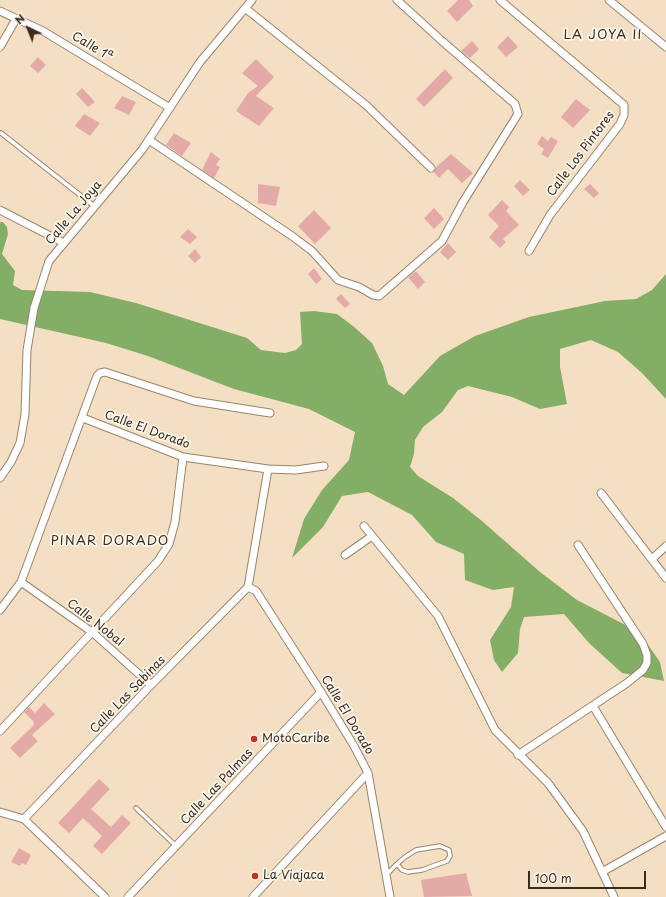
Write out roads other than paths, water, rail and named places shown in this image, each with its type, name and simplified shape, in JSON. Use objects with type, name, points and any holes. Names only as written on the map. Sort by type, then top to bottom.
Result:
[{"type":"street","name":"Calle La Joya","points":[[0,478],[11,462],[20,443],[25,414],[27,350],[34,308],[49,261],[142,150],[200,62],[252,0]]},
{"type":"street","points":[[149,140],[292,236],[312,252],[338,280],[358,287],[373,295],[379,296],[442,241],[463,202],[518,114],[515,104],[397,0]]},
{"type":"street","name":"Calle Los Pintores","points":[[500,0],[624,105],[624,115],[620,124],[550,215],[529,251]]},
{"type":"street","points":[[609,0],[666,47]]},
{"type":"street","points":[[245,8],[366,105],[431,168]]},
{"type":"street","name":"Calle 1ª","points":[[0,11],[49,35],[170,108]]},
{"type":"street","points":[[0,47],[16,19]]},
{"type":"street","points":[[0,210],[64,243]]},
{"type":"street","points":[[0,610],[21,582],[83,418],[97,376],[105,372],[194,401],[270,412]]},
{"type":"street","name":"Calle El Dorado","points":[[83,418],[183,457],[268,468],[296,470],[324,466]]},
{"type":"street","points":[[0,731],[158,561],[169,544],[175,522],[183,457]]},
{"type":"street","points":[[248,587],[268,468]]},
{"type":"street","points":[[601,493],[666,578]]},
{"type":"street","points":[[364,526],[438,616],[495,730],[518,755],[548,783],[583,831],[614,897]]},
{"type":"street","points":[[345,555],[372,536]]},
{"type":"street","points":[[518,755],[635,677],[647,663],[647,655],[642,644],[578,545]]},
{"type":"street","points":[[652,559],[666,546]]},
{"type":"street","name":"Calle Nobal","points":[[21,582],[92,632],[151,685]]},
{"type":"street","name":"Calle El Dorado","points":[[248,587],[256,591],[322,692],[368,773],[390,897]]},
{"type":"street","name":"Calle Las Sabinas","points":[[24,819],[151,685],[248,587]]},
{"type":"street","name":"Calle Las Palmas","points":[[128,897],[322,692]]},
{"type":"street","points":[[593,706],[666,827]]},
{"type":"street","points":[[253,897],[368,773]]},
{"type":"street","points":[[0,812],[24,819],[105,897]]},
{"type":"street","points":[[602,872],[666,836]]},
{"type":"lane","points":[[1,133],[94,206]]},
{"type":"lane","points":[[136,808],[176,846]]},
{"type":"lane","points":[[386,875],[397,864],[416,850],[440,846],[449,850],[450,856],[447,860],[422,870],[408,872],[402,870],[397,864]]},
{"type":"place","name":"MotoCaribe","points":[[254,739]]},
{"type":"place","name":"La Viajaca","points":[[255,876]]},
{"type":"district","name":"LA JOYA II","points":[[603,35]]},
{"type":"district","name":"PINAR DORADO","points":[[110,541]]}]
